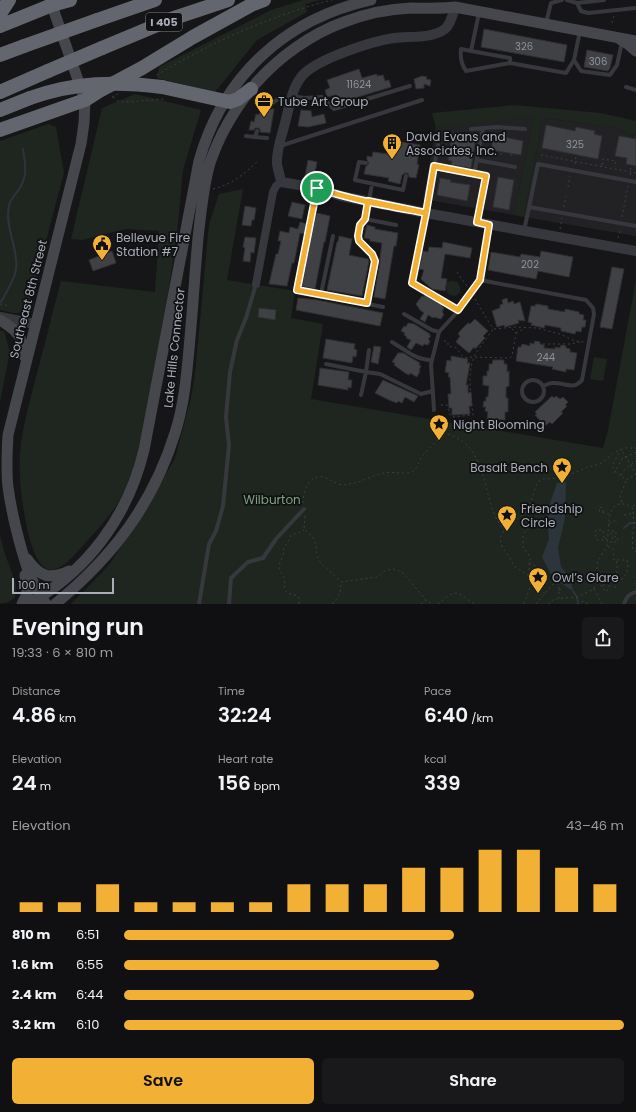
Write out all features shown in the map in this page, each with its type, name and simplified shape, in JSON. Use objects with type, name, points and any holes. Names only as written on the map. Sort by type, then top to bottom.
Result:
[{"type":"highway","points":[[0,14],[9,0]]},
{"type":"highway","points":[[0,26],[51,2],[70,0]]},
{"type":"highway","name":"I 405","points":[[0,55],[155,0]]},
{"type":"highway","name":"I 405","points":[[0,92],[174,18],[228,0]]},
{"type":"highway","points":[[0,130],[85,100],[193,37],[251,5],[264,0]]},
{"type":"highway","points":[[0,110],[48,91],[75,86],[123,82],[162,87],[230,102],[238,99],[250,89]]},
{"type":"main road","name":"Lake Hills Connector","points":[[28,604],[43,600],[54,588],[85,561],[97,547],[119,515],[130,494],[140,467],[148,431],[199,161],[220,100],[269,49],[301,26],[332,11],[372,0]]},
{"type":"main road","points":[[443,0],[479,11],[636,41]]},
{"type":"main road","name":"Southeast 8th Street","points":[[43,600],[28,573],[12,511],[8,486],[7,463],[8,435],[81,144],[84,123],[85,100],[51,2]]},
{"type":"main road","name":"Lake Hills Connector","points":[[55,604],[88,575],[126,532],[152,490],[168,454],[176,432],[186,378],[200,219],[207,174],[226,126],[239,103],[268,70],[293,50],[322,32],[343,22],[361,16],[393,10],[412,8],[440,9],[455,3]]},
{"type":"main road","points":[[618,38],[636,51]]},
{"type":"main road","points":[[0,318],[10,326],[22,340],[26,361]]},
{"type":"main road","points":[[23,553],[33,568],[44,575],[56,577],[77,568]]},
{"type":"main road","points":[[22,604],[26,597],[27,588],[23,553]]},
{"type":"street","points":[[281,182],[277,163],[279,146],[291,99],[301,76],[317,64],[362,46],[393,38],[438,33],[446,28],[451,21],[455,3]]},
{"type":"street","points":[[256,284],[273,192],[276,186],[281,182],[317,188],[340,196],[426,213],[636,251]]},
{"type":"street","points":[[367,303],[375,261],[372,254],[359,241],[358,236],[360,225],[365,219],[368,201]]},
{"type":"street","points":[[0,318],[35,324]]},
{"type":"lane","points":[[546,23],[551,2],[562,0]]},
{"type":"lane","points":[[567,0],[577,3],[604,0]]},
{"type":"lane","points":[[577,3],[581,12],[588,13],[636,8]]},
{"type":"lane","points":[[471,51],[479,11]]},
{"type":"lane","points":[[510,63],[510,58],[461,49],[460,57],[466,71],[510,63],[566,73],[574,60],[581,30]]},
{"type":"lane","points":[[574,60],[581,71],[610,75],[617,65],[618,38]]},
{"type":"lane","points":[[266,108],[278,99],[322,97],[334,109],[410,86]]},
{"type":"lane","points":[[626,87],[636,90]]},
{"type":"lane","points":[[279,146],[422,100]]},
{"type":"lane","points":[[471,129],[497,127],[525,130]]},
{"type":"lane","points":[[474,174],[483,129]]},
{"type":"lane","points":[[255,137],[257,131]]},
{"type":"lane","points":[[246,136],[267,138]]},
{"type":"lane","points":[[438,145],[412,283],[458,310]]},
{"type":"lane","points":[[477,160],[515,167]]},
{"type":"lane","points":[[366,163],[359,162],[355,180],[404,190],[406,176]]},
{"type":"lane","points":[[524,231],[538,164],[636,182]]},
{"type":"lane","points":[[434,166],[486,176],[477,222]]},
{"type":"lane","points":[[368,201],[372,184]]},
{"type":"lane","points":[[317,188],[297,290],[383,307]]},
{"type":"lane","points":[[529,207],[636,226]]},
{"type":"lane","points":[[365,219],[396,225]]},
{"type":"lane","points":[[434,410],[431,364],[439,332],[458,310],[480,280],[489,225]]},
{"type":"lane","points":[[321,294],[333,236]]},
{"type":"lane","points":[[480,280],[586,300],[593,308],[594,314],[582,380],[578,385],[574,386],[551,383],[543,386]]},
{"type":"lane","points":[[199,604],[209,544],[216,531],[224,506],[229,445],[226,417],[230,372],[237,340],[246,318],[256,284]]},
{"type":"lane","points":[[404,314],[432,330],[439,332]]},
{"type":"lane","points":[[392,342],[418,358],[425,361],[432,360]]},
{"type":"lane","points":[[361,395],[369,350]]},
{"type":"lane","points":[[326,364],[380,374],[421,394],[433,391]]},
{"type":"lane","points":[[534,380],[543,386],[544,392],[538,401],[532,402],[526,400],[523,396],[522,390],[524,384],[528,381],[534,380]]},
{"type":"lane","points":[[229,604],[231,578],[248,562],[263,558],[276,539],[304,509]]},
{"type":"lane","points":[[624,604],[625,599],[630,594],[636,592]]},
{"type":"path","points":[[156,76],[182,60],[256,25],[303,7],[332,0]]},
{"type":"path","points":[[612,23],[614,13]]},
{"type":"path","points":[[109,97],[122,93]]},
{"type":"path","points":[[112,97],[118,101],[124,102],[170,98]]},
{"type":"path","points":[[541,155],[636,173]]},
{"type":"path","points":[[574,167],[576,155]]},
{"type":"path","points":[[211,190],[225,186],[243,175],[259,160]]},
{"type":"path","points":[[602,166],[603,160],[616,162],[614,168]]},
{"type":"path","points":[[618,241],[631,165]]},
{"type":"path","points":[[568,187],[570,175]]},
{"type":"path","points":[[564,208],[566,196]]},
{"type":"path","points":[[560,230],[562,218]]},
{"type":"path","points":[[458,272],[468,288]]},
{"type":"path","points":[[474,298],[493,330]]},
{"type":"path","points":[[0,304],[10,306]]},
{"type":"path","points":[[511,328],[516,333]]},
{"type":"path","points":[[516,333],[525,328]]},
{"type":"path","points":[[442,405],[447,405],[452,417],[473,415],[470,376],[475,357],[493,330],[537,328],[560,334],[580,342]]},
{"type":"path","points":[[444,341],[448,342],[448,346],[455,347],[463,357],[512,358],[516,333]]},
{"type":"path","points":[[543,344],[570,344],[584,342]]},
{"type":"path","points":[[434,410],[434,419],[442,426],[444,433],[459,440],[476,457],[495,518],[504,530]]},
{"type":"path","points":[[299,604],[299,598],[297,595],[287,593],[284,589],[284,578],[279,570],[284,548],[290,536],[304,529],[306,522],[303,499],[307,485],[314,479],[323,477],[340,485],[349,484],[373,475],[384,473],[412,472],[416,468],[422,456],[444,433]]},
{"type":"path","points":[[528,575],[528,563],[531,558],[523,547],[523,534],[527,530],[527,515],[537,483],[542,480],[562,478],[588,467],[600,464],[621,449],[636,448]]},
{"type":"path","points":[[621,449],[636,474],[626,480],[620,496],[622,503]]},
{"type":"path","points":[[614,472],[613,464],[621,449]]},
{"type":"path","points":[[614,472],[622,459],[636,452]]},
{"type":"path","points":[[621,475],[625,469],[636,461]]},
{"type":"path","points":[[614,472],[621,475],[626,480]]},
{"type":"path","points":[[607,545],[609,514],[611,510],[622,503],[632,507],[636,505]]},
{"type":"path","points":[[632,507],[635,516],[635,531],[632,544],[633,550],[636,552]]},
{"type":"path","points":[[524,604],[531,585],[531,580],[528,575],[515,567],[502,546],[500,539],[504,530],[524,514],[529,508]]},
{"type":"path","points":[[603,512],[609,514]]},
{"type":"path","points":[[624,515],[634,513]]},
{"type":"path","points":[[609,524],[618,519]]},
{"type":"path","points":[[304,529],[313,537],[320,562],[341,582],[339,597],[332,604]]},
{"type":"path","points":[[604,538],[602,540],[597,540],[596,530],[603,530],[604,538],[607,540]]},
{"type":"path","points":[[608,530],[616,532],[614,535],[617,537],[618,541],[611,542]]},
{"type":"path","points":[[548,604],[554,599],[578,597],[594,589],[597,581],[598,562],[607,545],[615,541],[612,531]]},
{"type":"path","points":[[607,545],[613,549],[613,558],[616,560],[618,567],[615,588]]},
{"type":"path","points":[[597,581],[606,592],[610,584],[622,579],[627,573],[627,560],[616,560]]},
{"type":"path","points":[[528,563],[538,567],[540,574],[543,577],[543,581],[539,585],[540,590],[545,594]]},
{"type":"path","points":[[341,582],[378,577],[386,570],[393,569],[403,573],[426,600],[432,604]]},
{"type":"path","points":[[603,587],[605,581]]},
{"type":"path","points":[[536,604],[553,584],[559,584],[560,598]]},
{"type":"path","points":[[559,590],[563,588]]},
{"type":"path","points":[[594,589],[602,604]]},
{"type":"path","points":[[438,604],[448,596],[458,593],[462,594],[475,604]]},
{"type":"path","points":[[421,604],[426,600]]},
{"type":"path","points":[[577,604],[584,601],[588,604]]},
{"type":"shaded area","points":[[491,117],[534,117],[514,215],[423,199],[436,128]]},
{"type":"shaded area","points":[[543,118],[612,127],[636,136],[636,236],[524,217]]},
{"type":"shaded area","points":[[566,482],[565,518],[558,548],[561,566],[571,581],[573,591],[553,578],[542,557],[549,539],[547,512],[557,483]]},
{"type":"green space","points":[[303,0],[320,0],[305,4],[307,12],[257,40],[215,92],[157,78],[159,67],[271,10]]},
{"type":"green space","points":[[135,94],[201,110],[183,170],[177,233],[168,294],[139,450],[127,486],[112,512],[64,565],[51,570],[47,569],[41,564],[35,555],[27,528],[21,488],[20,461],[25,419],[61,281],[155,292],[159,231],[126,229],[82,240],[71,239],[102,108]]},
{"type":"green space","points":[[514,105],[601,113],[636,121],[636,136],[612,127],[543,118],[524,217],[514,215],[534,117],[436,128],[432,113]]},
{"type":"green space","points":[[48,124],[56,127],[64,173],[29,305],[19,313],[12,313],[0,310],[0,141]]},
{"type":"green space","name":"Wilburton","points":[[243,189],[227,280],[295,291],[291,318],[323,324],[311,399],[603,448],[608,430],[636,280],[636,604],[71,604],[109,565],[149,504],[175,458],[191,398],[195,374],[209,224],[219,194]]},
{"type":"green space","points":[[447,282],[457,282],[460,287],[460,293],[455,296],[449,295],[446,290]]},
{"type":"green space","points":[[0,331],[4,331],[10,352],[0,402]]},
{"type":"green space","points":[[594,357],[607,359],[603,381],[590,379]]},
{"type":"green space","points":[[0,536],[16,584],[15,598],[0,604]]},
{"type":"building","points":[[484,29],[567,45],[564,62],[481,47]]},
{"type":"building","points":[[587,50],[613,55],[608,71],[584,67]]},
{"type":"building","points":[[359,69],[362,78],[377,74],[377,76],[383,75],[385,81],[389,80],[391,87],[338,103],[336,95],[327,97],[325,90],[330,88],[327,80]]},
{"type":"building","points":[[422,76],[431,80],[430,86],[424,84],[424,88],[416,89],[414,79]]},
{"type":"building","name":"Tube Art Group","points":[[261,107],[263,107],[265,111],[274,109],[270,133],[260,132],[260,129],[258,128],[249,130],[251,121],[254,122],[256,114],[259,115]]},
{"type":"building","points":[[301,110],[311,111],[312,117],[324,114],[326,123],[308,127],[298,126]]},
{"type":"building","points":[[546,125],[575,131],[576,127],[595,131],[594,134],[602,136],[598,159],[542,148]]},
{"type":"building","points":[[453,132],[476,136],[471,168],[451,165],[452,161],[448,160]]},
{"type":"building","points":[[494,135],[523,141],[521,155],[491,150]]},
{"type":"building","points":[[619,136],[636,139],[636,166],[626,164],[627,158],[615,156]]},
{"type":"building","name":"David Evans and Associates, Inc.","points":[[402,142],[420,145],[417,164],[419,165],[416,178],[409,177],[408,173],[405,173],[402,175],[400,184],[388,181],[389,178],[364,174],[366,166],[369,164],[367,156],[372,157],[373,152],[388,154],[390,145],[401,147]]},
{"type":"building","points":[[308,160],[317,162],[314,178],[305,176]]},
{"type":"building","points":[[498,177],[514,180],[509,210],[493,207]]},
{"type":"building","points":[[440,178],[451,180],[450,182],[470,185],[467,201],[437,195]]},
{"type":"building","points":[[292,202],[305,205],[302,219],[288,216]]},
{"type":"building","points":[[245,206],[256,208],[254,220],[252,220],[251,226],[242,225]]},
{"type":"building","points":[[317,213],[330,216],[315,289],[302,286],[313,225]]},
{"type":"building","points":[[300,222],[307,224],[305,234],[300,233],[294,263],[292,263],[287,286],[269,284],[276,254],[278,254],[281,241],[278,241],[280,231],[289,233],[290,227],[298,229]]},
{"type":"building","points":[[367,225],[375,227],[375,229],[398,233],[396,246],[394,246],[385,299],[374,297],[382,243],[370,241],[370,239],[364,238]]},
{"type":"building","points":[[339,236],[352,239],[349,255],[368,259],[369,261],[362,296],[327,290]]},
{"type":"building","points":[[245,237],[256,238],[254,253],[251,252],[250,262],[243,261]]},
{"type":"building","points":[[443,242],[472,248],[470,258],[445,254],[441,278],[447,279],[445,291],[432,289],[421,279],[424,270],[419,269],[423,251],[428,252],[429,247],[442,248]]},
{"type":"building","name":"Bellevue Fire Station #7","points":[[112,251],[116,263],[93,271],[89,260]]},
{"type":"building","points":[[541,251],[573,257],[569,277],[538,271],[536,279],[488,270],[491,252],[520,257],[521,254],[540,257]]},
{"type":"building","points":[[612,267],[624,269],[612,329],[600,327]]},
{"type":"building","points":[[425,295],[443,306],[442,307],[444,308],[442,312],[444,314],[441,319],[433,318],[428,315],[425,322],[420,319],[424,313],[416,304],[422,296],[424,297]]},
{"type":"building","points":[[298,298],[317,300],[383,313],[380,326],[296,310]]},
{"type":"building","points":[[507,298],[508,303],[513,301],[514,304],[520,302],[525,321],[518,320],[519,323],[505,327],[504,325],[497,327],[492,311],[500,308],[500,305],[503,304],[502,300]]},
{"type":"building","points":[[536,304],[548,306],[548,309],[565,312],[565,309],[579,312],[579,314],[584,315],[583,320],[586,320],[585,327],[582,327],[581,332],[576,331],[575,334],[561,331],[561,328],[545,325],[544,328],[531,325],[532,323],[528,322],[531,306],[535,306]]},
{"type":"building","points":[[259,308],[276,310],[275,320],[258,317]]},
{"type":"building","points":[[475,319],[488,331],[483,336],[485,338],[469,353],[456,342],[460,336],[458,334],[461,330]]},
{"type":"building","points":[[408,323],[414,324],[430,334],[429,335],[431,336],[428,339],[430,341],[428,345],[424,344],[423,346],[416,343],[411,350],[407,347],[411,340],[406,338],[407,337],[404,335],[405,333],[401,331]]},
{"type":"building","points":[[326,339],[355,344],[354,349],[357,350],[356,357],[353,356],[352,363],[323,358]]},
{"type":"building","points":[[535,341],[544,345],[544,348],[555,349],[555,347],[560,348],[561,345],[570,349],[570,352],[577,353],[574,370],[566,369],[566,372],[552,369],[553,367],[516,361],[518,347],[521,347],[522,344],[530,346],[530,343],[534,344]]},
{"type":"building","points":[[374,346],[381,347],[378,364],[371,362]]},
{"type":"building","points":[[398,353],[403,353],[420,363],[420,371],[417,377],[410,373],[409,375],[405,373],[394,365],[395,363],[392,362]]},
{"type":"building","points":[[451,356],[468,359],[467,363],[470,363],[466,385],[468,385],[468,393],[471,392],[472,406],[469,406],[470,414],[452,415],[452,408],[449,408],[448,394],[451,394],[450,377],[448,377],[449,373],[445,372],[447,360],[451,361]]},
{"type":"building","points":[[493,360],[504,360],[504,364],[507,364],[507,372],[509,371],[509,386],[506,387],[508,412],[505,412],[505,420],[487,419],[488,412],[485,411],[486,407],[483,407],[486,397],[488,397],[489,386],[483,385],[483,376],[487,376],[489,364],[492,364]]},
{"type":"building","points":[[320,368],[349,372],[348,380],[352,380],[351,388],[348,387],[348,390],[318,385]]},
{"type":"building","points":[[383,380],[418,396],[414,402],[405,397],[402,403],[389,400],[375,393]]},
{"type":"building","points":[[552,396],[554,398],[556,396],[560,399],[563,397],[568,402],[565,405],[567,406],[561,412],[563,413],[552,424],[550,422],[545,426],[535,415],[537,414],[535,412]]},
{"type":"waterway","points":[[1,302],[15,274],[16,258],[8,214],[11,201],[23,183],[25,168],[23,149]]},
{"type":"waterway","points":[[624,528],[630,523],[636,523]]},
{"type":"waterway","points":[[573,591],[578,602]]},
{"type":"place","name":"Tube Art Group","points":[[264,118]]},
{"type":"place","name":"David Evans and Associates, Inc.","points":[[392,160]]},
{"type":"place","name":"Bellevue Fire Station #7","points":[[102,261]]},
{"type":"place","name":"Night Blooming","points":[[439,441]]},
{"type":"place","name":"Basalt Bench","points":[[562,484]]},
{"type":"place","name":"Friendship Circle","points":[[507,532]]},
{"type":"place","name":"Owl’s Glare","points":[[538,594]]},
{"type":"route","points":[[317,188],[297,290],[367,303],[375,261],[372,254],[359,241],[358,231],[360,225],[365,219],[368,201],[426,213],[434,166],[486,176],[477,222],[489,225],[480,280],[458,310],[412,283],[426,213],[368,201],[340,196],[317,188]]}]
